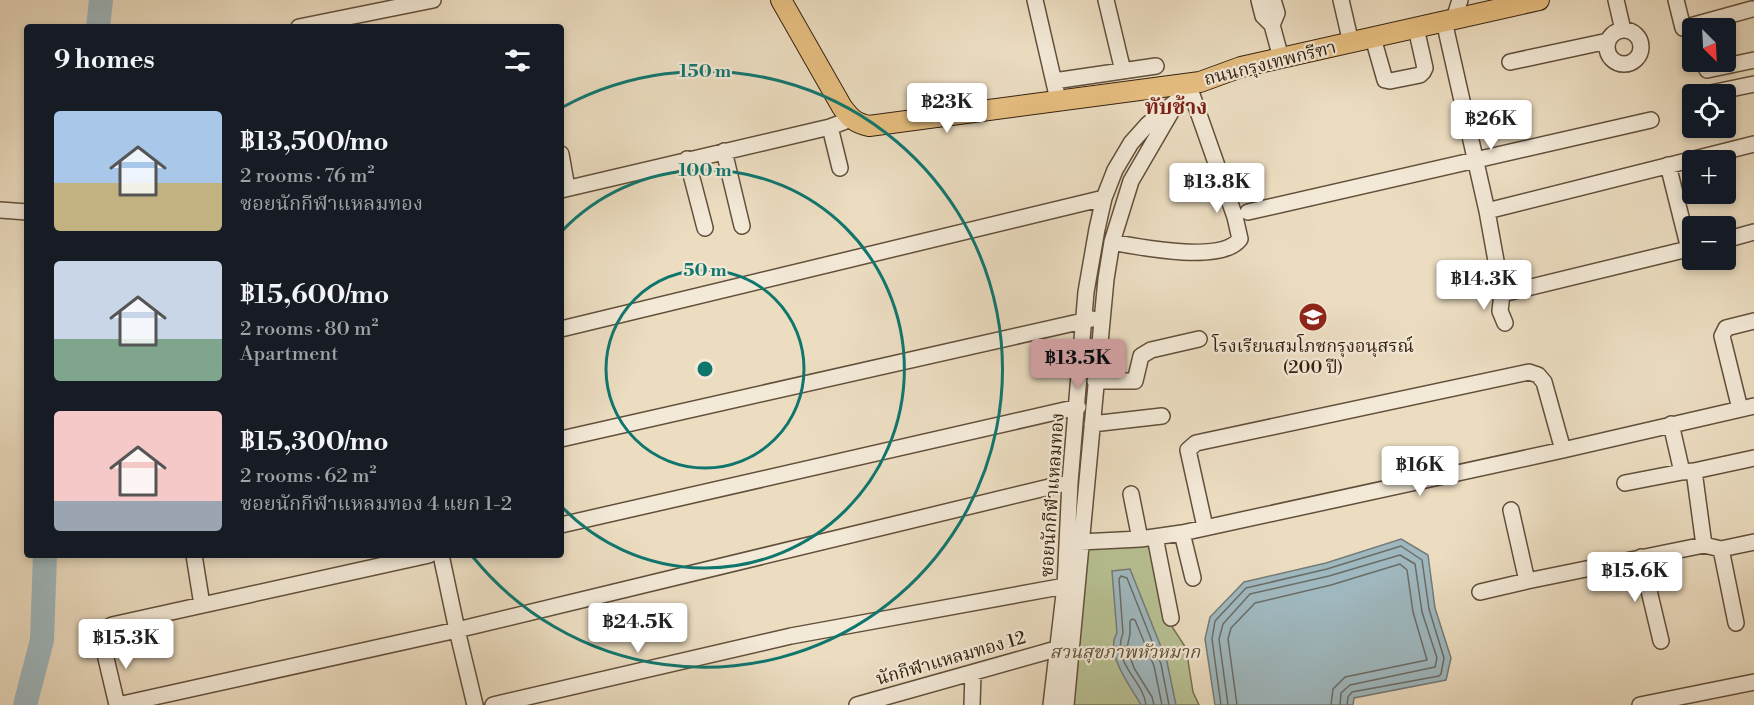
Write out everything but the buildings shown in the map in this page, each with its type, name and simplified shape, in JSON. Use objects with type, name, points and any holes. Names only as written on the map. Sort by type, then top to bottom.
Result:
[{"type":"main road","points":[[781,0],[851,119]]},
{"type":"main road","name":"ถนนกรุงเทพกรีฑา","points":[[851,119],[868,126],[1056,91],[1189,90],[1241,67],[1539,0]]},
{"type":"street","points":[[314,24],[433,0]]},
{"type":"street","points":[[1035,0],[1056,91],[1123,71],[1156,66]]},
{"type":"street","points":[[1106,0],[1123,71]]},
{"type":"street","points":[[1259,0],[1263,16],[1272,25],[1281,58]]},
{"type":"street","points":[[1272,25],[1277,13],[1274,0]]},
{"type":"street","points":[[1341,0],[1351,43]]},
{"type":"street","points":[[1460,0],[1449,20],[1502,294],[1500,311],[1505,323]]},
{"type":"street","points":[[1616,0],[1623,30]]},
{"type":"street","points":[[1676,0],[1683,28],[1752,9]]},
{"type":"street","points":[[1373,38],[1385,80],[1420,75],[1425,68],[1416,28]]},
{"type":"street","points":[[1623,30],[1635,33],[1641,41],[1641,52],[1634,61],[1623,64],[1612,59],[1607,49],[1608,41],[1614,33],[1623,30]]},
{"type":"street","points":[[1510,62],[1608,41]]},
{"type":"street","points":[[1736,64],[1754,60]]},
{"type":"street","points":[[1736,88],[1754,84]]},
{"type":"street","points":[[1113,242],[1174,252],[1221,250],[1234,245],[1240,239],[1235,218],[1189,90]]},
{"type":"street","name":"ซอยนักกีฬาแหลมทอง","points":[[1051,705],[1065,586],[1070,482],[1084,321],[1090,265],[1104,198],[1115,170],[1131,143],[1148,124],[1189,90]]},
{"type":"street","name":"ซอยนักกีฬาแหลมทอง","points":[[1066,705],[1101,318],[1113,242],[1131,181],[1189,90]]},
{"type":"street","points":[[564,189],[830,127],[851,119]]},
{"type":"street","points":[[1248,212],[1652,120]]},
{"type":"street","points":[[830,127],[840,168]]},
{"type":"street","points":[[1487,211],[1754,144]]},
{"type":"street","points":[[724,151],[742,226]]},
{"type":"street","points":[[687,159],[705,228]]},
{"type":"street","points":[[1668,165],[1682,218]]},
{"type":"street","points":[[564,328],[1104,198]]},
{"type":"street","points":[[0,210],[24,212]]},
{"type":"street","points":[[1736,237],[1754,232]]},
{"type":"street","points":[[1502,294],[1682,250]]},
{"type":"street","points":[[564,438],[1101,318]]},
{"type":"street","points":[[1080,542],[1147,538],[1182,533],[1563,450],[1747,407],[1722,336],[1726,328],[1754,321]]},
{"type":"street","points":[[1095,381],[1135,381],[1141,356],[1144,353],[1199,339]]},
{"type":"street","points":[[1205,527],[1188,450],[1196,443],[1219,438],[1529,372],[1538,375],[1544,382],[1563,450]]},
{"type":"street","points":[[564,524],[1078,407]]},
{"type":"street","points":[[1092,424],[1162,416]]},
{"type":"street","points":[[1671,424],[1688,472],[1704,545]]},
{"type":"street","points":[[1625,483],[1754,458]]},
{"type":"street","points":[[415,558],[112,625],[105,629],[101,637],[118,705],[457,630],[1070,482]]},
{"type":"street","points":[[1131,494],[1171,618]]},
{"type":"street","points":[[1511,510],[1527,580]]},
{"type":"street","points":[[1182,533],[1193,578]]},
{"type":"street","points":[[1480,592],[1527,580],[1704,545],[1721,549],[1754,542]]},
{"type":"street","points":[[1721,549],[1736,623]]},
{"type":"street","points":[[1641,557],[1660,641]]},
{"type":"street","points":[[194,558],[202,605]]},
{"type":"street","points":[[442,558],[475,705]]},
{"type":"street","points":[[493,705],[791,636],[1065,586]]},
{"type":"street","name":"นักกีฬาแหลมทอง 12","points":[[857,705],[1056,650]]},
{"type":"street","points":[[972,705],[973,673]]},
{"type":"street","points":[[1640,705],[1674,702],[1754,682]]},
{"type":"green space","name":"สวนสุขภาพหัวหมาก","points":[[1080,542],[1152,543],[1165,616],[1186,648],[1193,692],[1199,705],[1066,705]]},
{"type":"water","points":[[1401,539],[1428,555],[1435,608],[1451,658],[1446,680],[1354,698],[1353,705],[1215,705],[1205,639],[1210,617],[1244,582],[1326,563]]},
{"type":"water","points":[[1130,569],[1167,662],[1176,705],[1141,705],[1116,660],[1114,641],[1117,633],[1112,571]]},
{"type":"waterway","points":[[98,24],[101,0]]},
{"type":"waterway","points":[[25,705],[42,640],[45,558]]},
{"type":"place","name":"โรงเรียนสมโภชกรุงอนุสรณ์ (200 ปี)","points":[[1313,317]]},
{"type":"district","name":"ทับช้าง","points":[[1176,107]]}]
